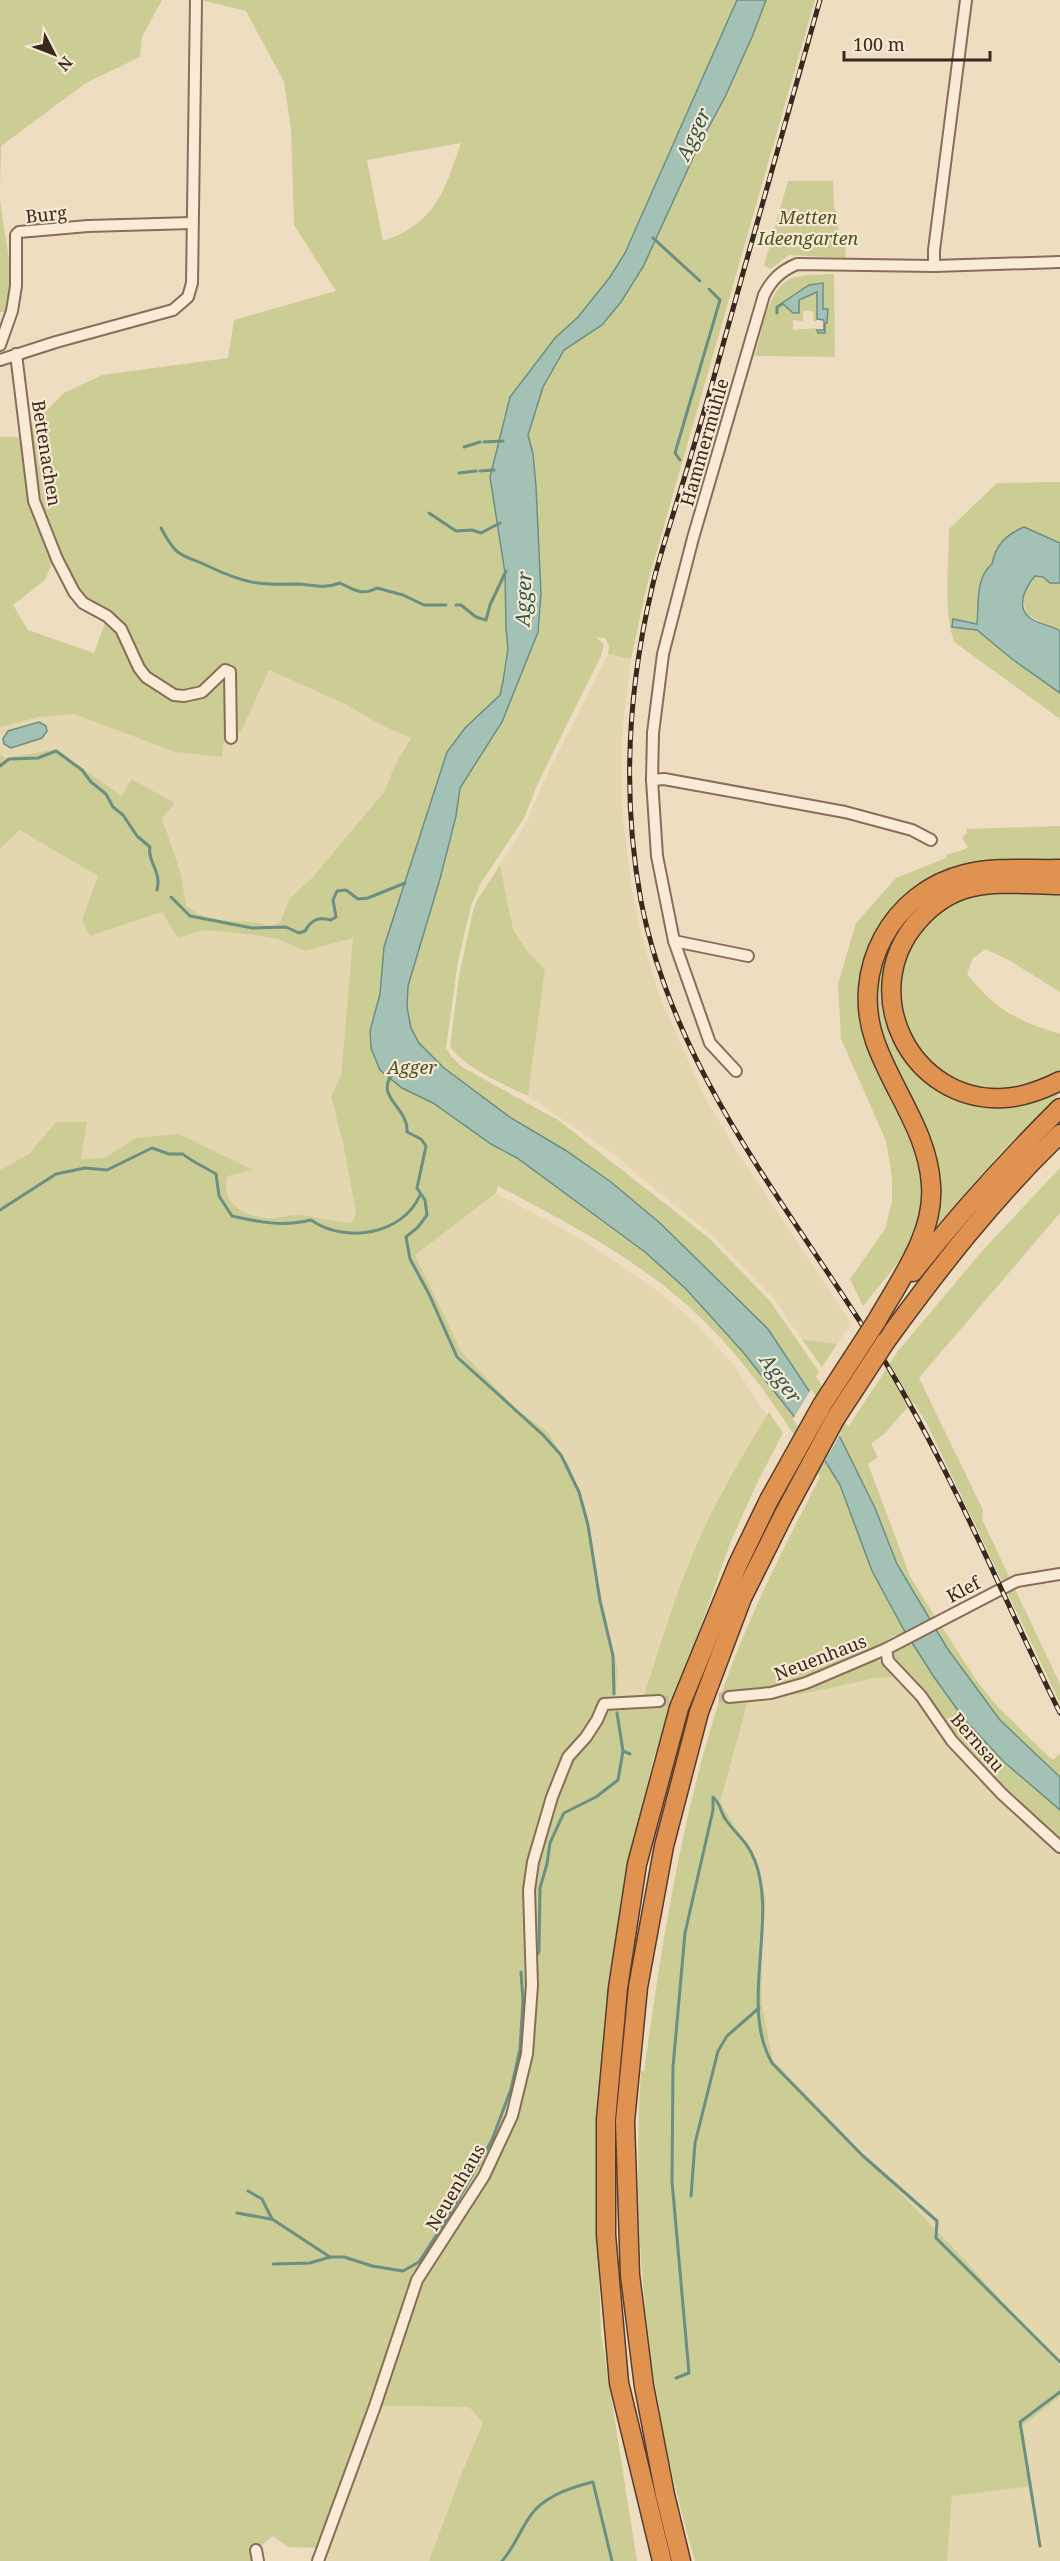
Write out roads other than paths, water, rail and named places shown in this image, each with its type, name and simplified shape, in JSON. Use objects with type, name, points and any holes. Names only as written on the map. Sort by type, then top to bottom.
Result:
[{"type":"highway","points":[[876,1322],[920,1241],[927,1220],[931,1192],[928,1164],[922,1141],[880,1052],[870,1023],[868,982],[877,949],[887,929],[913,900],[953,877],[995,870],[1060,870]]},
{"type":"highway","points":[[1060,885],[978,886],[941,900],[922,916],[903,941],[894,966],[891,987],[894,1017],[907,1047],[922,1066],[946,1085],[974,1096],[1005,1098],[1037,1092],[1060,1081]]},
{"type":"highway","points":[[662,2561],[619,2383],[606,2235],[606,2120],[618,1988],[637,1864],[679,1708],[738,1564],[769,1500],[822,1405],[876,1322],[952,1223],[1006,1162],[1060,1108]]},
{"type":"highway","points":[[681,2561],[665,2495],[644,2386],[630,2275],[625,2121],[638,1987],[655,1888],[699,1712],[742,1598],[835,1419],[886,1341],[967,1234],[1018,1176],[1060,1134]]},
{"type":"highway","points":[[652,2521],[655,2561]]},
{"type":"street","points":[[934,266],[934,250],[966,0]]},
{"type":"street","points":[[0,359],[164,313],[182,304],[190,291],[192,283],[196,3]]},
{"type":"street","name":"Burg","points":[[0,345],[12,311],[16,286],[16,235],[19,232],[88,226],[192,223]]},
{"type":"street","name":"Hammermühle","points":[[736,1071],[710,1042],[674,941],[657,856],[652,780],[653,733],[663,654],[693,538],[764,295],[771,281],[784,269],[797,264],[934,266],[1060,262]]},
{"type":"street","name":"Bettenachen","points":[[16,354],[34,501],[67,580],[83,603],[106,616],[121,629],[139,668],[157,685],[174,695],[196,694],[207,688],[225,670],[230,672],[231,738]]},
{"type":"street","points":[[652,780],[664,779],[845,812],[912,830],[931,840]]},
{"type":"street","points":[[674,941],[748,956]]},
{"type":"street","name":"Klef","points":[[886,1649],[1017,1581],[1060,1574]]},
{"type":"street","name":"Neuenhaus","points":[[729,1697],[771,1693],[806,1683],[886,1649]]},
{"type":"street","name":"Bernsau","points":[[886,1649],[888,1661],[921,1696],[952,1740],[1002,1794],[1060,1847]]},
{"type":"street","name":"Neuenhaus","points":[[318,2561],[375,2406],[417,2280],[484,2176],[512,2116],[527,2054],[532,1985],[529,1890],[533,1862],[552,1797],[568,1757],[591,1729],[604,1704],[659,1701]]},
{"type":"water","name":"Agger","points":[[737,0],[766,0],[725,97],[698,147],[643,267],[621,302],[602,325],[564,350],[543,387],[528,435],[533,454],[536,486],[541,594],[538,632],[502,722],[460,788],[456,816],[440,879],[408,986],[407,1007],[411,1028],[419,1043],[444,1068],[511,1118],[565,1150],[611,1182],[661,1224],[768,1329],[841,1439],[875,1508],[897,1564],[947,1648],[1000,1720],[1060,1777],[1060,1810],[1004,1762],[964,1719],[934,1677],[904,1630],[872,1571],[840,1485],[793,1415],[743,1352],[686,1289],[645,1252],[517,1158],[491,1144],[433,1103],[402,1088],[380,1070],[371,1048],[370,1031],[380,994],[384,947],[447,752],[465,728],[500,695],[503,681],[508,649],[505,573],[490,477],[510,397],[555,338],[578,317],[610,277],[625,253]]},
{"type":"water","points":[[823,283],[823,309],[828,309],[827,323],[825,333],[818,333],[817,330],[824,330],[824,320],[817,319],[817,292],[799,300],[799,313],[793,313],[782,303],[809,285]]},
{"type":"water","points":[[1024,527],[1060,543],[1060,583],[1050,583],[1043,577],[1035,576],[1028,585],[1023,608],[1030,618],[1060,631],[1060,693],[1012,659],[977,630],[952,627],[953,619],[977,624],[980,584],[983,577],[1003,541]]},
{"type":"water","points":[[39,722],[46,726],[47,731],[42,738],[11,748],[4,744],[3,739],[8,731]]},
{"type":"waterway","points":[[653,238],[700,281]]},
{"type":"waterway","points":[[680,460],[675,453],[720,300],[709,289]]},
{"type":"waterway","points":[[777,313],[777,307],[782,304]]},
{"type":"waterway","points":[[484,442],[503,441]]},
{"type":"waterway","points":[[464,447],[480,442]]},
{"type":"waterway","points":[[480,471],[494,470]]},
{"type":"waterway","points":[[459,473],[476,471]]},
{"type":"waterway","points":[[429,513],[456,531],[472,530],[481,533],[500,523]]},
{"type":"waterway","points":[[161,528],[176,551],[242,580],[270,584],[322,586],[340,583],[362,592],[377,588],[403,595],[424,605],[446,605]]},
{"type":"waterway","points":[[456,605],[461,605],[476,617],[486,620],[490,605],[506,571]]},
{"type":"waterway","points":[[0,766],[9,759],[38,758],[56,751],[82,770],[91,782],[106,794],[113,807],[123,815],[137,836],[150,847],[158,877],[157,890]]},
{"type":"waterway","points":[[171,897],[190,916],[252,928],[286,927],[299,933],[305,931],[316,920],[331,920],[336,917],[333,900],[337,891],[346,890],[358,899],[368,898],[405,883]]},
{"type":"waterway","points":[[392,1075],[387,1090],[403,1116],[407,1132],[421,1139],[426,1146],[417,1188],[425,1200],[427,1215],[406,1237],[410,1259],[429,1294],[457,1357],[543,1435],[561,1455],[579,1492],[588,1525],[600,1601],[613,1656],[614,1694]]},
{"type":"waterway","points":[[0,1210],[56,1174],[85,1168],[107,1170],[152,1148],[169,1154],[183,1154],[216,1174],[219,1196],[232,1216],[252,1220],[271,1223],[311,1220],[340,1232],[372,1232],[401,1219],[412,1209],[420,1195]]},
{"type":"waterway","points":[[617,1713],[623,1751],[630,1754]]},
{"type":"waterway","points":[[535,1959],[539,1951],[540,1888],[550,1843],[564,1813],[596,1797],[618,1780],[623,1751]]},
{"type":"waterway","points":[[713,1797],[724,1817],[752,1854],[761,1885],[763,1910],[758,1990],[759,2016],[763,2040],[772,2063],[862,2155],[937,2221],[936,2238],[1060,2362]]},
{"type":"waterway","points":[[676,2378],[689,2373],[672,2181],[673,2067],[685,1933],[713,1810],[713,1799]]},
{"type":"waterway","points":[[248,2191],[262,2199],[272,2219],[330,2257],[344,2257],[372,2266],[403,2271],[419,2262],[450,2214],[492,2140],[511,2089],[520,2049],[523,2001],[521,1972]]},
{"type":"waterway","points":[[691,2196],[695,2143],[718,2051],[727,2036],[759,2008]]},
{"type":"waterway","points":[[237,2213],[271,2219]]},
{"type":"waterway","points":[[273,2264],[310,2263],[330,2257]]},
{"type":"waterway","points":[[1040,2546],[1020,2422],[1060,2392]]},
{"type":"waterway","points":[[502,2561],[530,2516],[541,2504],[562,2492],[593,2482],[612,2561]]},
{"type":"tunnel","points":[[659,1701],[729,1697]]},
{"type":"railway","points":[[820,0],[652,588],[637,665],[630,744],[631,823],[635,862],[641,901],[659,970],[685,1035],[717,1098],[752,1158],[869,1335],[905,1396],[966,1513],[1060,1713]]},
{"type":"park label","name":"Metten Ideengarten","points":[[808,227]]}]
